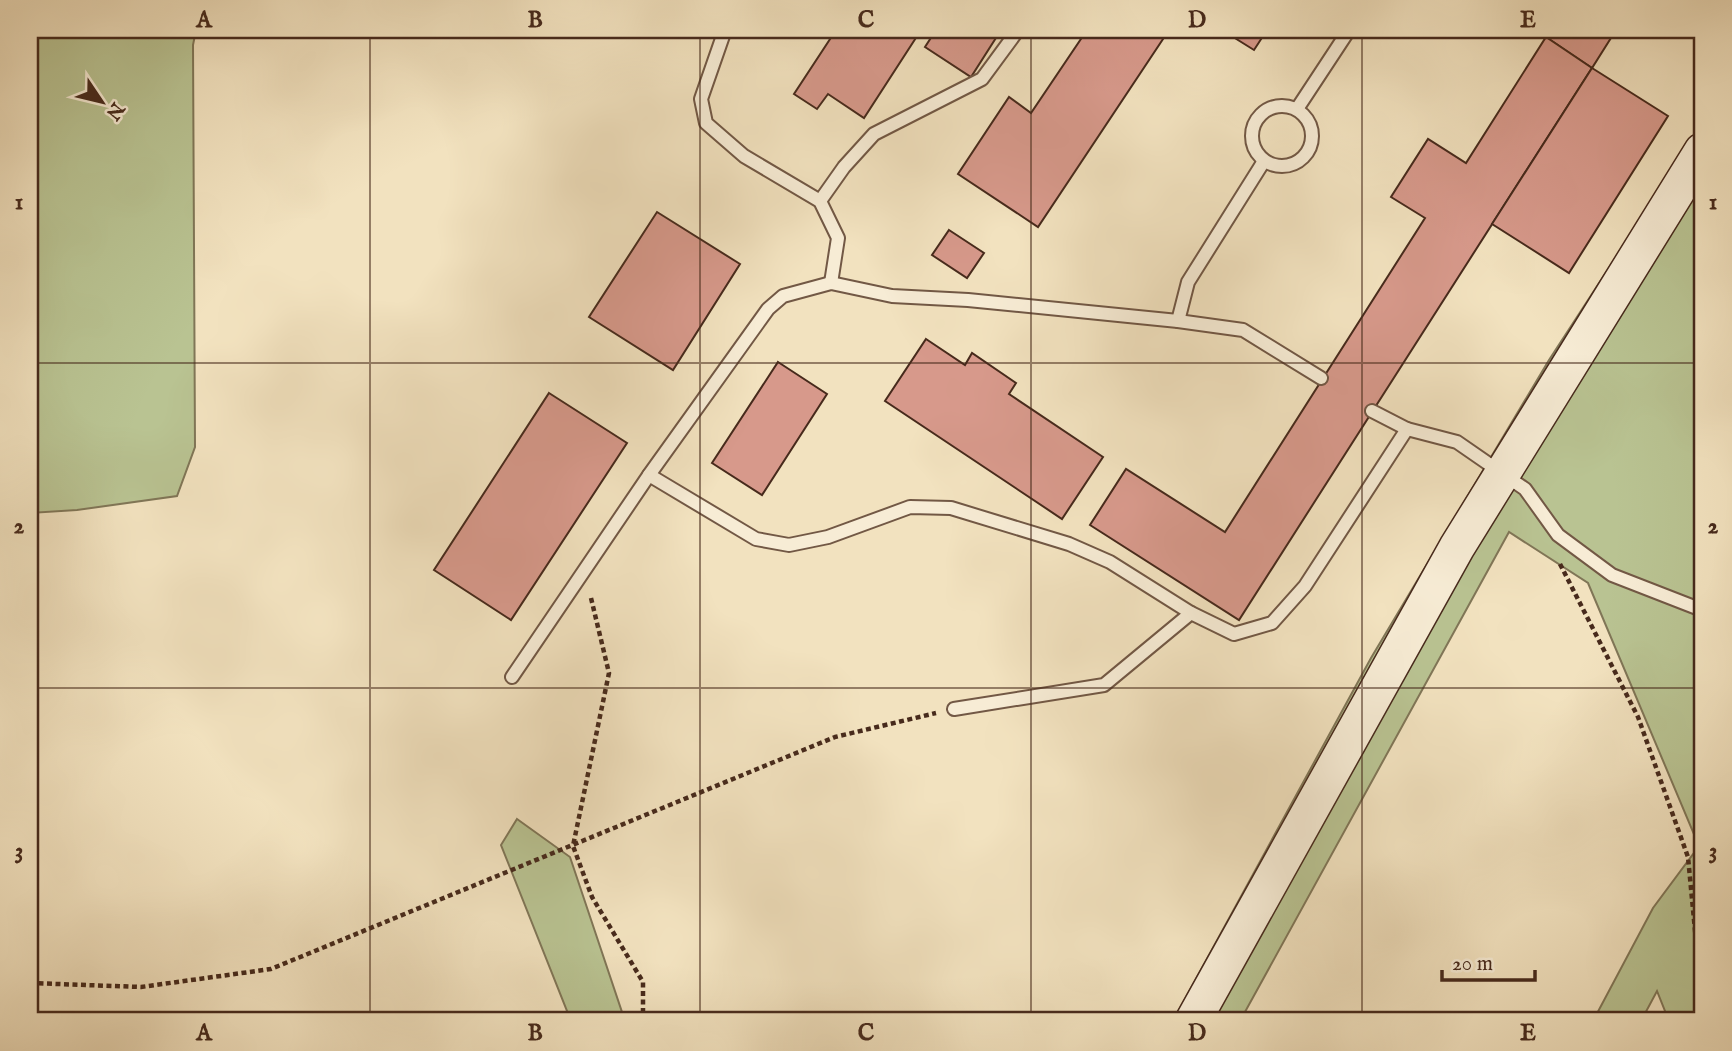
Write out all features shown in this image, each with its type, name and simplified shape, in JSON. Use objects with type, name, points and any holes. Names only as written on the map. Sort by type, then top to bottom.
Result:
[{"type":"street","points":[[1193,1021],[1501,473],[1702,151]]},
{"type":"lane","points":[[725,30],[701,99],[706,123],[744,156],[820,201],[838,238],[831,283]]},
{"type":"lane","points":[[820,201],[844,167],[874,134],[982,79],[1018,30]]},
{"type":"lane","points":[[1297,109],[1349,30]]},
{"type":"lane","points":[[1277,105],[1297,109],[1310,124],[1311,143],[1308,152],[1293,164],[1273,165],[1264,161],[1257,154],[1251,134],[1259,115],[1277,105]]},
{"type":"lane","points":[[1178,321],[1188,282],[1264,161]]},
{"type":"lane","points":[[512,677],[649,475],[768,309],[783,296],[831,283],[892,296],[1178,321],[1243,330],[1321,378]]},
{"type":"lane","points":[[1372,411],[1408,429],[1457,442],[1525,489],[1558,534],[1612,575],[1702,610]]},
{"type":"lane","points":[[649,475],[756,539],[789,545],[828,537],[910,507],[951,508],[1110,562],[1191,613],[1234,634],[1272,623],[1306,586],[1408,429]]},
{"type":"lane","points":[[954,709],[1104,685],[1191,613]]},
{"type":"path","points":[[1558,534],[1552,550],[1638,717],[1688,857],[1702,1004]]},
{"type":"path","points":[[584,570],[609,673],[573,846],[592,897],[643,982],[643,1021]]},
{"type":"path","points":[[30,983],[141,988],[271,969],[835,737],[954,709]]},
{"type":"green space","points":[[30,30],[196,30],[193,45],[195,447],[177,496],[77,510],[30,513]]},
{"type":"green space","points":[[1702,125],[1702,1021],[1669,1021],[1657,991],[1641,1021],[1593,1021],[1653,908],[1699,846],[1588,583],[1509,532],[1240,1021],[1173,1021],[1371,658],[1549,360]]},
{"type":"green space","points":[[517,819],[570,857],[625,1021],[571,1021],[501,845]]},
{"type":"building","points":[[836,30],[921,30],[864,118],[828,94],[817,109],[794,94]]},
{"type":"building","points":[[936,30],[1001,30],[971,77],[925,47]]},
{"type":"building","points":[[1087,30],[1169,30],[1038,227],[958,174],[1009,97],[1031,113]]},
{"type":"building","points":[[1222,30],[1267,30],[1254,50]]},
{"type":"building","points":[[1550,30],[1616,30],[1592,68],[1546,37]]},
{"type":"building","points":[[1546,37],[1592,68],[1239,620],[1090,525],[1126,469],[1225,532],[1425,218],[1391,197],[1428,139],[1466,163]]},
{"type":"building","points":[[1592,68],[1668,116],[1569,273],[1492,224]]},
{"type":"building","points":[[657,212],[740,264],[673,370],[589,317]]},
{"type":"building","points":[[949,230],[984,253],[967,278],[932,255]]},
{"type":"building","points":[[926,339],[965,365],[972,353],[1016,383],[1009,394],[1103,457],[1062,519],[885,401]]},
{"type":"building","points":[[778,362],[827,394],[762,495],[712,463]]},
{"type":"building","points":[[549,393],[627,443],[511,620],[434,570]]}]
